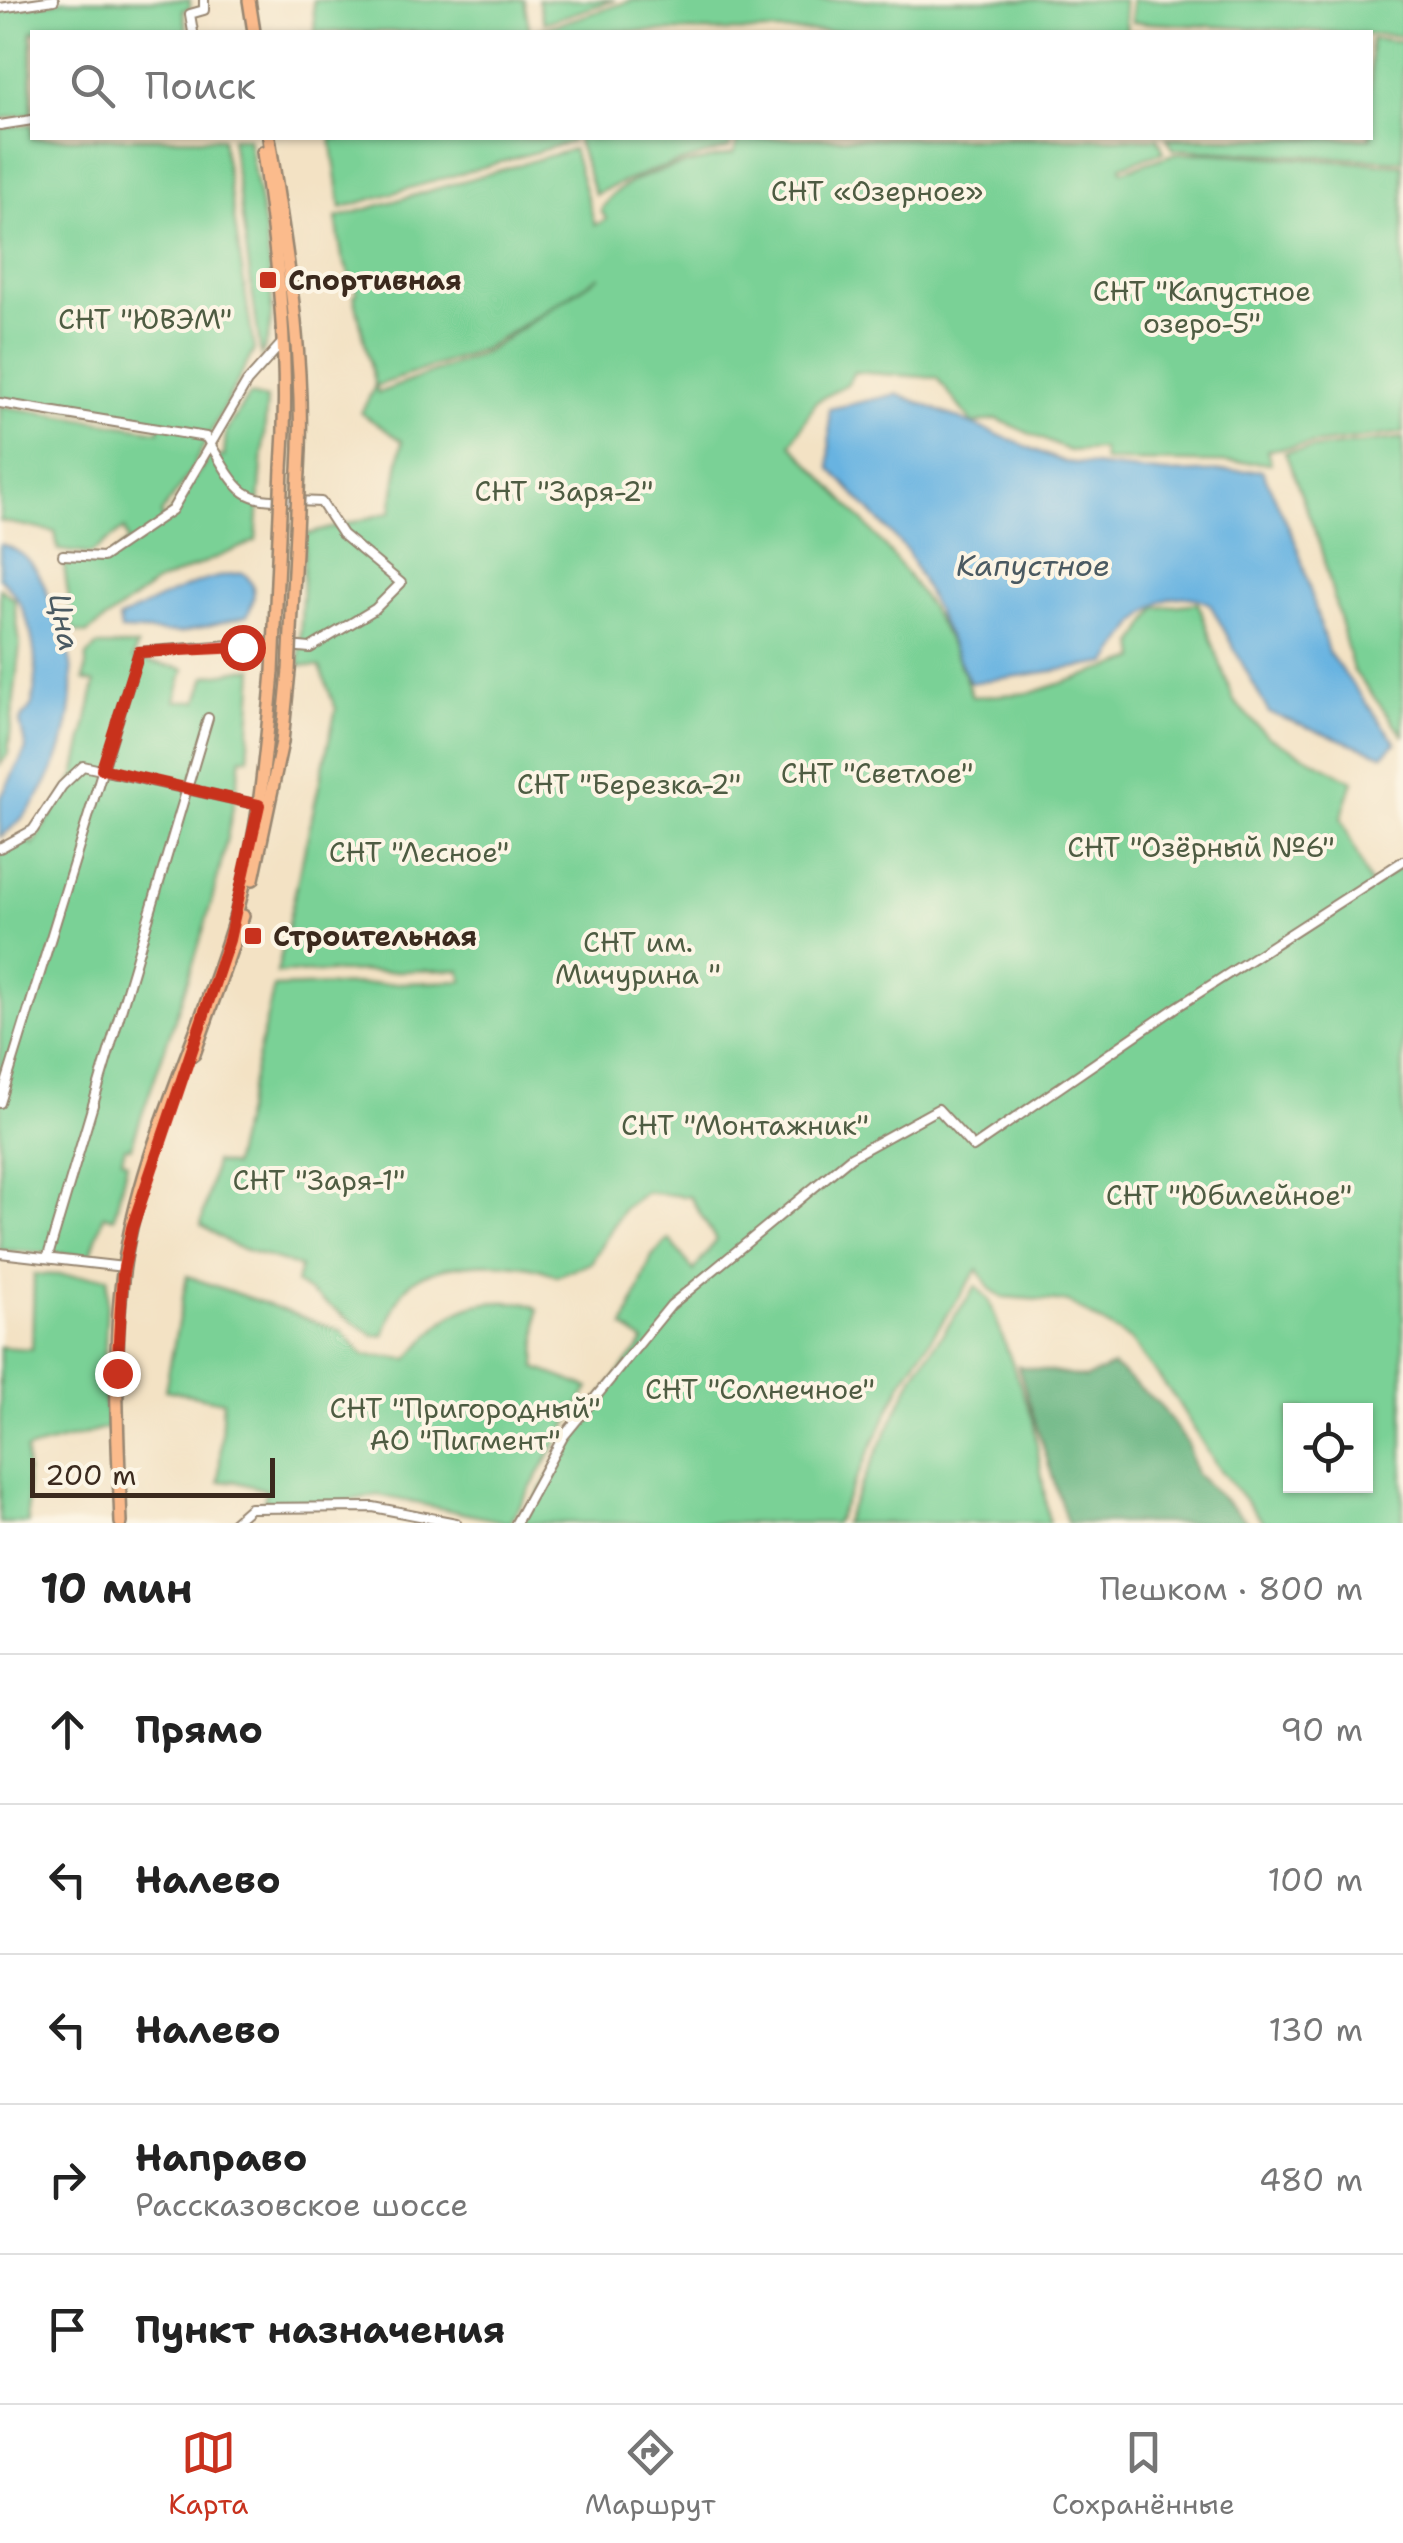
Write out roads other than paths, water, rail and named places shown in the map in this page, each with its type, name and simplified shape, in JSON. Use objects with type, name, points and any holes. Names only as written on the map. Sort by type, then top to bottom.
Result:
[{"type":"main road","points":[[246,0],[250,30]]},
{"type":"main road","points":[[119,1519],[117,1373],[124,1267],[159,1136],[229,940],[259,805],[273,672],[286,340],[261,140]]},
{"type":"main road","points":[[159,1136],[238,938],[275,785],[289,671],[302,394],[295,312],[269,140]]},
{"type":"street","points":[[0,8],[54,0]]},
{"type":"street","points":[[193,30],[190,14],[204,10],[204,0]]},
{"type":"street","points":[[0,124],[30,120]]},
{"type":"street","points":[[63,555],[98,558],[161,520],[178,502],[247,382],[286,340]]},
{"type":"street","points":[[0,403],[206,437],[240,492],[254,499],[321,502],[342,534],[401,584],[375,609],[310,648],[256,643],[139,652],[0,1103]]},
{"type":"street","points":[[48,1256],[208,718]]},
{"type":"street","points":[[0,848],[36,827],[76,769],[87,766],[259,805]]},
{"type":"street","points":[[516,1523],[563,1437],[670,1305],[851,1156],[938,1109],[973,1147],[1174,1009],[1403,861]]},
{"type":"street","points":[[0,1253],[124,1267]]},
{"type":"street","points":[[234,1523],[250,1508],[338,1507],[373,1507],[456,1523]]},
{"type":"water","name":"Капустное","points":[[898,394],[1064,462],[1166,473],[1262,470],[1297,545],[1328,652],[1396,743],[1383,755],[1269,713],[1210,604],[1192,598],[1176,597],[1149,610],[1108,663],[970,683],[908,552],[830,468],[829,409]]},
{"type":"water","name":"Цна","points":[[0,544],[22,554],[42,580],[68,652],[72,688],[65,737],[57,761],[33,804],[0,837],[0,799],[26,749],[20,722],[32,704],[35,671],[27,619],[0,578]]},
{"type":"water","points":[[243,573],[254,593],[247,616],[180,633],[121,630],[119,619],[164,597],[211,579]]},
{"type":"place","name":"Спортивная","points":[[268,280]]},
{"type":"place","name":"Строительная","points":[[253,936]]},
{"type":"park label","name":"СНТ «Озерное»","points":[[877,191]]},
{"type":"park label","name":"СНТ \"Капустное озеро-5\"","points":[[1202,307]]},
{"type":"park label","name":"СНТ \"ЮВЭМ\"","points":[[145,319]]},
{"type":"park label","name":"СНТ \"Заря-2\"","points":[[564,491]]},
{"type":"park label","name":"СНТ \"Светлое\"","points":[[877,773]]},
{"type":"park label","name":"СНТ \"Березка-2\"","points":[[629,784]]},
{"type":"park label","name":"СНТ \"Озёрный №6\"","points":[[1201,847]]},
{"type":"park label","name":"СНТ \"Лесное\"","points":[[419,852]]},
{"type":"park label","name":"СНТ им. Мичурина \"","points":[[638,958]]},
{"type":"park label","name":"СНТ \"Монтажник\"","points":[[745,1125]]},
{"type":"park label","name":"СНТ \"Заря-1\"","points":[[319,1180]]},
{"type":"park label","name":"СНТ \"Юбилейное\"","points":[[1229,1195]]},
{"type":"park label","name":"СНТ \"Солнечное\"","points":[[760,1389]]},
{"type":"park label","name":"СНТ \"Пригородный\" АО \"Пигмент\"","points":[[465,1424]]}]
